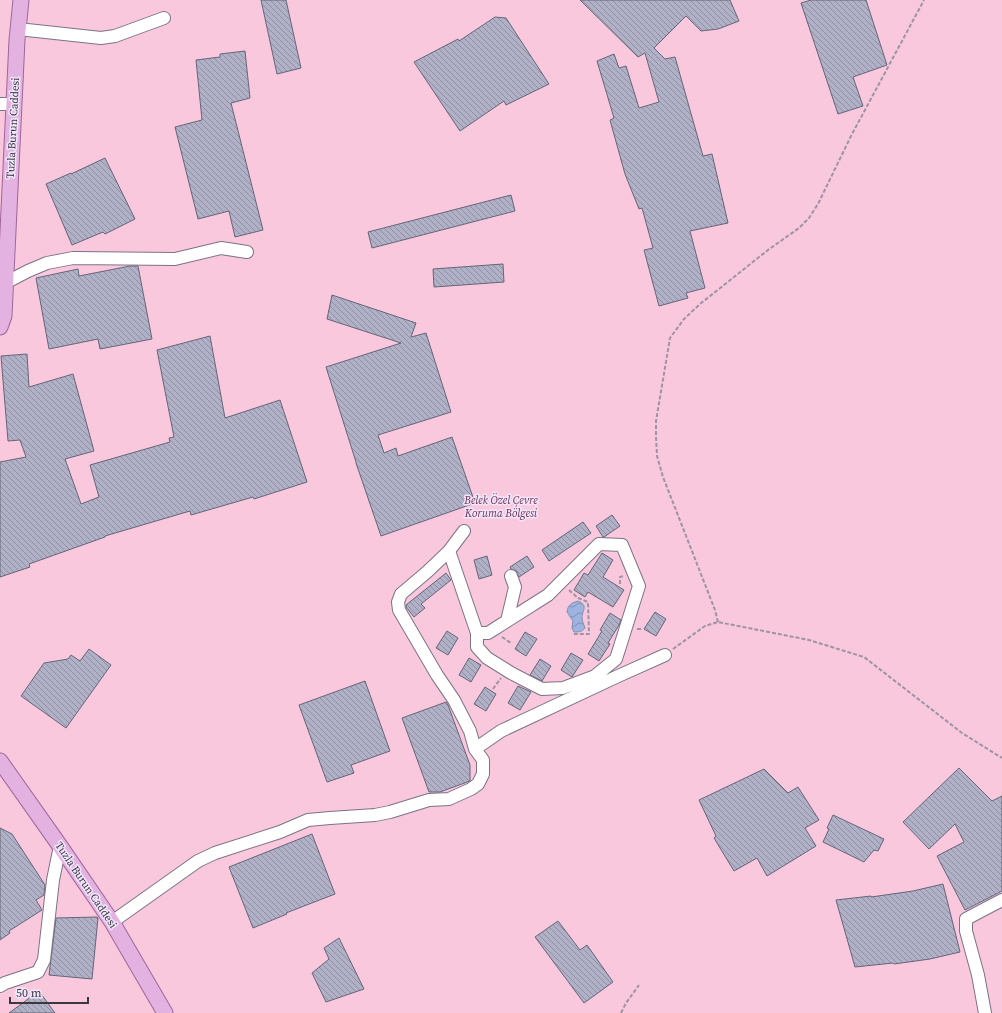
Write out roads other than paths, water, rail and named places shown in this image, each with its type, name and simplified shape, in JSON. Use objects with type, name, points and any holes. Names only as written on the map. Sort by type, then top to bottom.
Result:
[{"type":"main road","name":"Tuzla Burun Caddesi","points":[[0,327],[4,316],[7,104],[21,0]]},
{"type":"main road","name":"Tuzla Burun Caddesi","points":[[0,761],[112,922],[165,1013]]},
{"type":"street","points":[[18,29],[101,38],[115,36],[164,18]]},
{"type":"street","points":[[5,283],[47,263],[73,258],[175,259],[220,248],[247,252]]},
{"type":"street","points":[[112,922],[198,861],[215,854],[280,832],[308,820],[375,815],[390,812],[429,800],[449,799],[471,789],[478,784],[483,774],[483,760],[475,750],[470,730],[454,700],[437,675],[399,610],[398,602],[401,594],[449,551],[464,531]]},
{"type":"street","points":[[449,551],[477,632],[477,647],[487,658],[511,673],[542,689],[563,688],[595,676],[616,659],[638,586],[622,545],[599,544],[548,595],[488,633],[477,632]]},
{"type":"street","points":[[507,621],[515,588],[511,576]]},
{"type":"street","points":[[475,750],[501,731],[664,655]]},
{"type":"street","points":[[0,986],[38,972],[44,960],[53,880],[60,846]]},
{"type":"street","points":[[985,1013],[978,975],[966,931],[966,919],[1002,900]]},
{"type":"water","points":[[578,601],[584,606],[582,618],[585,628],[580,632],[574,632],[572,628],[573,621],[567,612],[570,605]]},
{"type":"park label","name":"Belek Özel Çevre Koruma Bölgesi","points":[[501,506]]}]
